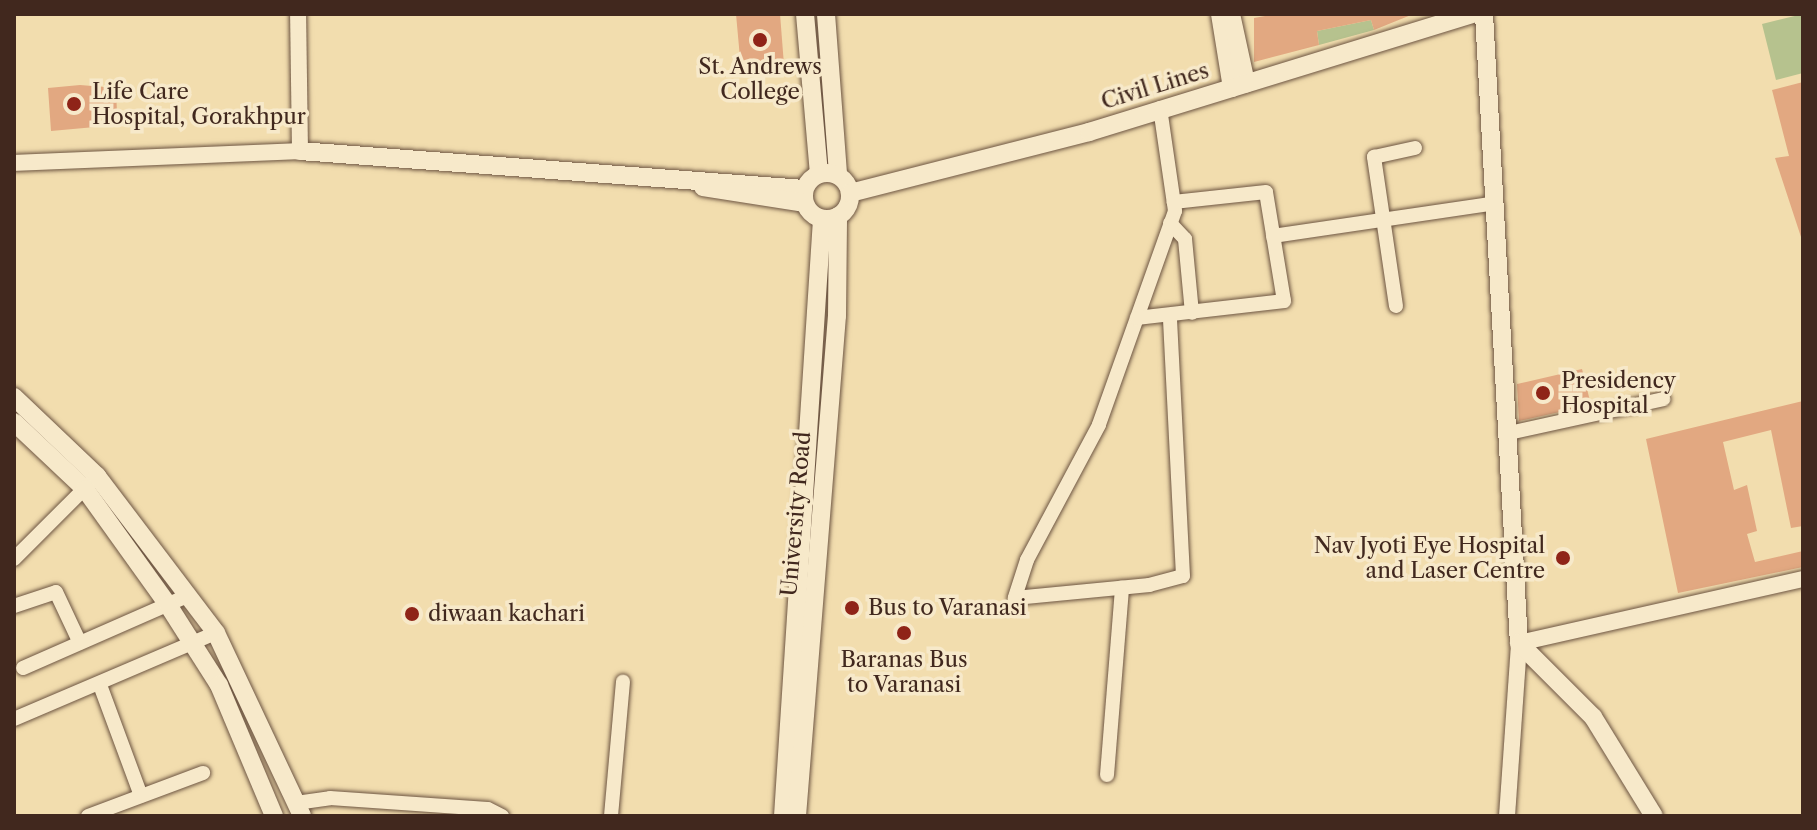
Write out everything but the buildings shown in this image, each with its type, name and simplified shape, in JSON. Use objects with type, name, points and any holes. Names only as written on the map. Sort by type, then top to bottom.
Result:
[{"type":"main road","points":[[300,151],[804,196],[830,218],[850,193],[828,174],[805,14]]},
{"type":"main road","points":[[804,196],[828,174],[826,14]]},
{"type":"main road","points":[[1220,14],[1239,86]]},
{"type":"main road","points":[[1231,14],[1239,86]]},
{"type":"main road","name":"Civil Lines","points":[[850,193],[948,172],[1472,14]]},
{"type":"main road","points":[[1484,14],[1519,643],[1593,717],[1654,816]]},
{"type":"main road","name":"University Road","points":[[783,816],[830,218]]},
{"type":"main road","name":"University Road","points":[[797,816],[837,316],[830,218]]},
{"type":"main road","points":[[14,397],[189,595],[216,633],[299,810]]},
{"type":"main road","points":[[14,422],[91,482],[219,685],[274,816]]},
{"type":"street","points":[[14,163],[300,151],[298,14]]},
{"type":"street","points":[[1160,108],[1174,202],[1170,223],[1099,425],[1027,560],[1015,598],[1122,588],[1184,574],[1170,316]]},
{"type":"street","points":[[1396,306],[1374,157],[1415,148]]},
{"type":"street","points":[[1137,318],[1283,304],[1269,196],[1262,190],[1174,202]]},
{"type":"street","points":[[1273,236],[1496,203]]},
{"type":"street","points":[[1170,223],[1185,239],[1192,313]]},
{"type":"street","points":[[1509,433],[1663,399]]},
{"type":"street","points":[[14,559],[91,482]]},
{"type":"street","points":[[1507,816],[1519,643],[1803,579]]},
{"type":"street","points":[[1107,775],[1122,588]]},
{"type":"street","points":[[14,606],[56,592],[80,643]]},
{"type":"street","points":[[23,668],[189,595]]},
{"type":"street","points":[[14,719],[194,645],[216,633]]},
{"type":"street","points":[[611,816],[623,682]]},
{"type":"street","points":[[100,685],[141,796]]},
{"type":"street","points":[[88,816],[203,773]]},
{"type":"street","points":[[299,810],[330,798],[488,809],[502,816]]},
{"type":"green space","points":[[1803,14],[1803,73],[1776,80],[1762,24]]},
{"type":"green space","points":[[1371,20],[1374,30],[1319,45],[1317,31]]},
{"type":"place","name":"St. Andrews College","points":[[760,40]]},
{"type":"place","name":"Life Care Hospital, Gorakhpur","points":[[74,104]]},
{"type":"place","name":"Presidency Hospital","points":[[1543,393]]},
{"type":"place","name":"Nav Jyoti Eye Hospital and Laser Centre","points":[[1563,558]]},
{"type":"place","name":"Bus to Varanasi","points":[[852,608]]},
{"type":"place","name":"diwaan kachari","points":[[412,614]]},
{"type":"place","name":"Baranas Bus to Varanasi","points":[[904,633]]}]
